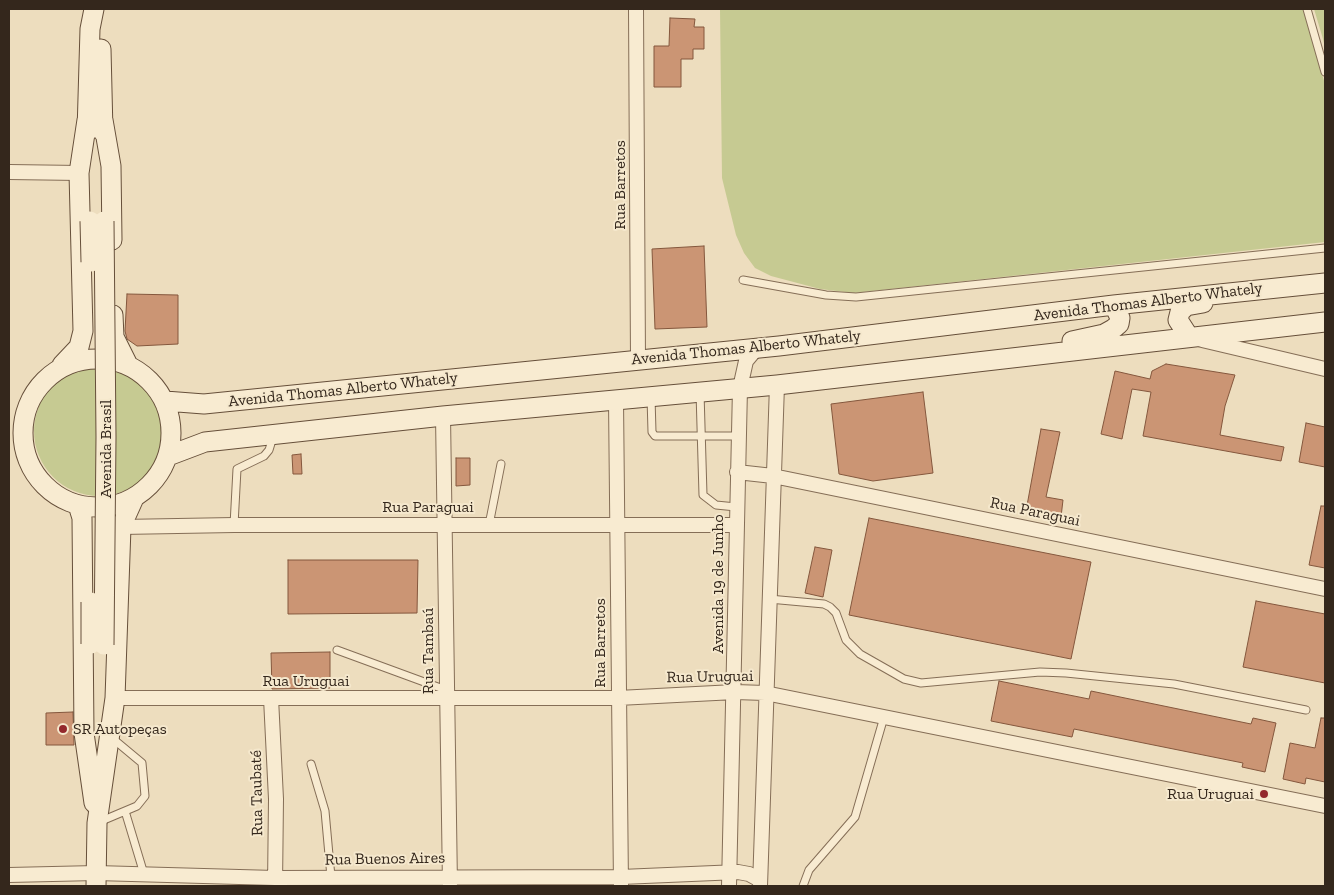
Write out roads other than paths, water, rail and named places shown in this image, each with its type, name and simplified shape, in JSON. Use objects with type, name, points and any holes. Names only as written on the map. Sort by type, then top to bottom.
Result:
[{"type":"main road","name":"Avenida Brasil","points":[[95,9],[90,29],[95,120],[97,221],[95,437],[97,644],[96,880]]},
{"type":"main road","name":"Avenida Brasil","points":[[53,372],[75,354],[83,331],[79,173],[95,120]]},
{"type":"main road","name":"Avenida Brasil","points":[[95,120],[111,166],[114,338],[128,364]]},
{"type":"main road","name":"Avenida Thomas Alberto Whately","points":[[165,401],[204,404],[757,348],[1114,305],[1325,282]]},
{"type":"main road","points":[[1189,337],[1178,320],[1180,312],[1186,306],[1258,289]]},
{"type":"main road","points":[[1016,358],[1058,344],[1109,332],[1119,324],[1120,318],[1114,305]]},
{"type":"main road","points":[[168,456],[205,442],[274,434],[443,416],[777,385],[1325,322]]},
{"type":"main road","points":[[90,358],[110,359],[128,364],[156,386],[165,401],[171,419],[172,438],[168,456],[154,480],[134,498],[99,508],[78,505],[59,497],[43,485],[16,446],[27,406],[38,387],[53,372],[70,363],[90,358]]},
{"type":"main road","points":[[9,414],[27,406]]},
{"type":"main road","name":"Avenida Brasil","points":[[97,778],[110,737],[115,698],[121,527],[134,498]]},
{"type":"main road","name":"Avenida Brasil","points":[[78,505],[82,518],[84,733],[97,778]]},
{"type":"street","name":"Rua Barretos","points":[[636,9],[638,360]]},
{"type":"street","points":[[9,172],[79,173]]},
{"type":"street","points":[[1189,337],[1325,369]]},
{"type":"street","name":"Avenida 19 de Junho","points":[[729,880],[735,692],[735,525],[740,388],[746,361],[757,348]]},
{"type":"street","points":[[760,883],[772,476],[777,385]]},
{"type":"street","name":"Rua Barretos","points":[[616,400],[621,882]]},
{"type":"street","name":"Rua Tambaú","points":[[443,416],[450,881]]},
{"type":"street","name":"Rua Paraguai","points":[[737,472],[772,476],[1325,589]]},
{"type":"street","name":"Rua Paraguai","points":[[121,527],[234,525],[735,525]]},
{"type":"street","name":"Rua Uruguai","points":[[115,698],[271,698],[446,694],[618,698],[735,692],[765,693],[1325,806]]},
{"type":"street","name":"Rua Taubaté","points":[[271,698],[276,799],[275,882]]},
{"type":"street","name":"Rua Buenos Aires","points":[[9,875],[96,880],[144,874],[275,882],[331,877],[450,881],[621,882],[729,880],[743,872],[760,883]]},
{"type":"lane","points":[[1307,9],[1325,72]]},
{"type":"lane","points":[[743,280],[826,295],[856,297],[1325,248]]},
{"type":"lane","points":[[700,392],[702,495],[716,505],[736,507]]},
{"type":"lane","points":[[651,397],[652,432],[655,436],[738,436]]},
{"type":"lane","points":[[234,525],[237,469],[264,456],[269,450],[274,434]]},
{"type":"lane","points":[[490,525],[501,464]]},
{"type":"lane","points":[[768,599],[824,604],[830,607],[836,613],[846,640],[860,654],[904,679],[921,683],[1040,672],[1085,675],[1174,684],[1306,710]]},
{"type":"lane","points":[[337,650],[446,694]]},
{"type":"lane","points":[[803,886],[809,870],[855,817],[884,717]]},
{"type":"lane","points":[[97,823],[137,806],[145,796],[144,767],[139,759],[110,737]]},
{"type":"lane","points":[[311,764],[325,811],[331,877]]},
{"type":"lane","points":[[125,811],[144,874]]},
{"type":"place","name":"SR Autopeças","points":[[63,729]]},
{"type":"place","name":"Rua Uruguai","points":[[1264,794]]}]
